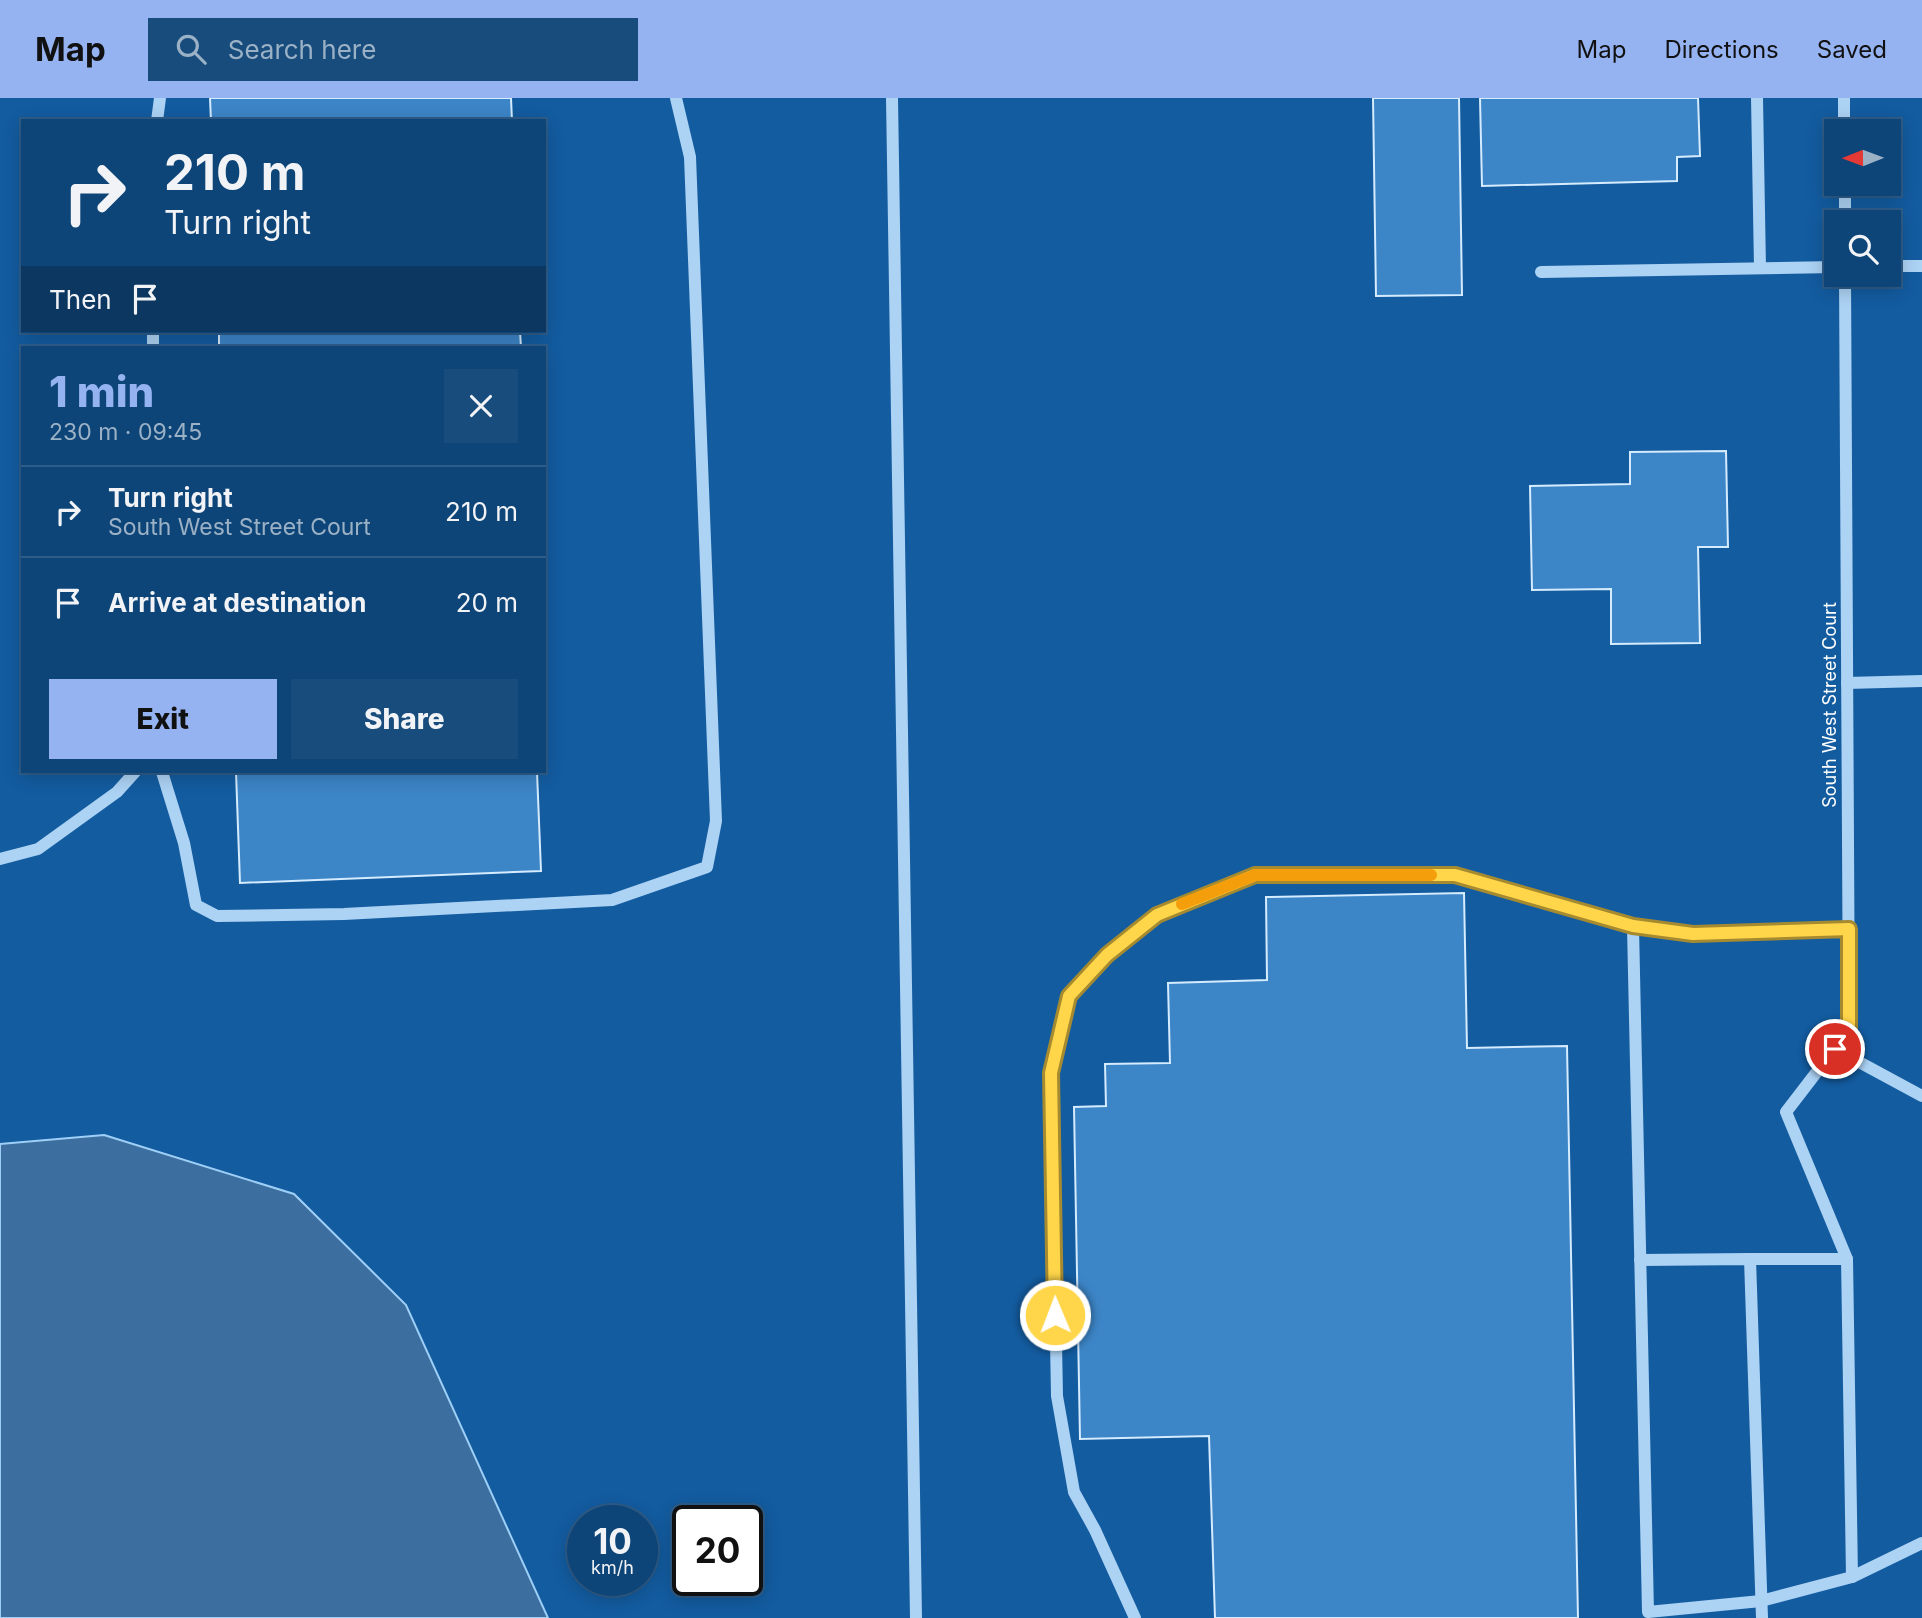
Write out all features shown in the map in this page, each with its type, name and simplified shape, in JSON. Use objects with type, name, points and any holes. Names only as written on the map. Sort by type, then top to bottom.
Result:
[{"type":"street","points":[[157,119],[160,98]]},
{"type":"street","points":[[162,773],[184,843],[196,905],[217,916],[344,914],[612,900],[707,867],[716,821],[690,157],[676,98]]},
{"type":"street","points":[[892,98],[916,1618]]},
{"type":"street","points":[[1757,98],[1760,268]]},
{"type":"street","points":[[1844,98],[1844,119]]},
{"type":"street","points":[[1901,266],[1922,266]]},
{"type":"street","points":[[1541,272],[1824,267]]},
{"type":"street","name":"South West Street Court","points":[[1845,287],[1849,1030],[1786,1112],[1847,1259]]},
{"type":"street","points":[[1847,682],[1922,681]]},
{"type":"street","points":[[0,859],[38,849],[117,792],[134,773]]},
{"type":"street","points":[[1135,1618],[1095,1530],[1074,1492],[1057,1396],[1051,1073],[1069,996],[1107,955],[1157,915],[1255,875],[1455,875],[1633,926],[1693,934],[1849,929]]},
{"type":"street","points":[[1633,926],[1648,1612],[1761,1601],[1852,1577],[1922,1543]]},
{"type":"street","points":[[1835,1049],[1922,1096]]},
{"type":"street","points":[[1750,1259],[1762,1618]]},
{"type":"street","points":[[1640,1260],[1847,1259],[1852,1577]]},
{"type":"water","points":[[104,1135],[294,1194],[406,1305],[548,1618],[0,1618],[0,1144]]},
{"type":"building","points":[[210,98],[511,98],[512,119],[211,119]]},
{"type":"building","points":[[1373,98],[1459,98],[1462,295],[1376,296]]},
{"type":"building","points":[[1480,98],[1698,98],[1700,156],[1677,157],[1677,181],[1482,186]]},
{"type":"building","points":[[219,333],[520,333],[521,346],[219,346]]},
{"type":"building","points":[[1726,451],[1728,547],[1698,547],[1700,643],[1611,644],[1611,589],[1532,590],[1530,486],[1630,484],[1630,452]]},
{"type":"building","points":[[236,773],[537,773],[541,871],[240,883]]},
{"type":"building","points":[[1464,893],[1467,1048],[1567,1046],[1578,1618],[1215,1618],[1209,1436],[1080,1439],[1074,1107],[1106,1106],[1105,1064],[1170,1063],[1168,983],[1267,980],[1266,897]]},
{"type":"slow traffic","points":[[1182,904],[1255,875],[1431,875]]},
{"type":"route","points":[[1055,1315],[1051,1073],[1069,996],[1107,955],[1157,915],[1255,875],[1455,875],[1633,926],[1669,933],[1849,929],[1849,1030],[1835,1049]]}]
